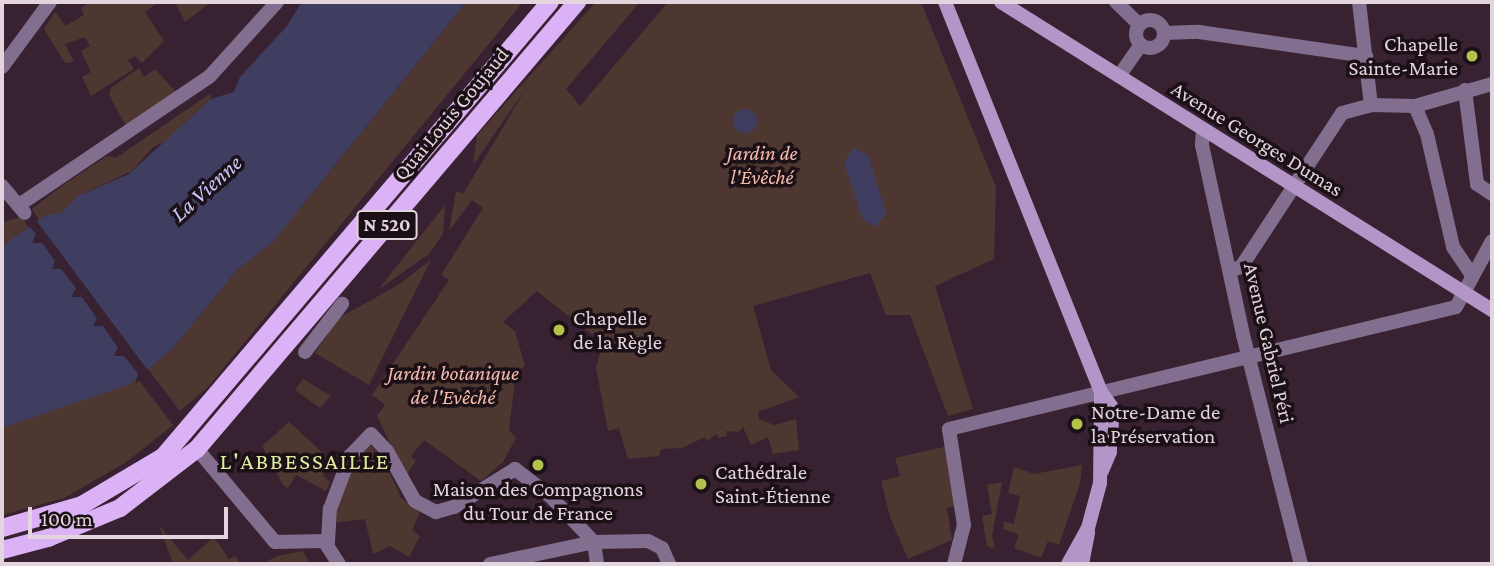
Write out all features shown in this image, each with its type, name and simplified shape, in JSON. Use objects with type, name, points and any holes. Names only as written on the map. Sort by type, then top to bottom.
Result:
[{"type":"main road","name":"Quai Louis Goujaud","points":[[2,528],[54,515],[113,490],[141,474],[185,434],[550,2]]},
{"type":"main road","name":"Quai Louis Goujaud","points":[[197,449],[577,2]]},
{"type":"main road","points":[[945,2],[1101,392],[1111,406],[1110,452],[1101,472],[1082,564]]},
{"type":"main road","name":"Avenue Georges Dumas","points":[[1001,2],[1492,310]]},
{"type":"main road","name":"N 520","points":[[2,550],[48,538],[120,508],[152,487],[197,449]]},
{"type":"main road","points":[[1068,564],[1088,528]]},
{"type":"street","points":[[2,67],[50,2]]},
{"type":"street","points":[[2,186],[22,209],[210,76],[277,2]]},
{"type":"street","points":[[1116,2],[1140,25]]},
{"type":"street","points":[[1359,2],[1371,105]]},
{"type":"street","points":[[1140,25],[1152,20],[1164,33],[1199,32],[1366,55]]},
{"type":"street","points":[[1140,25],[1136,38],[1141,46],[1155,48],[1164,33]]},
{"type":"street","points":[[1119,76],[1141,46]]},
{"type":"street","points":[[1230,270],[1241,267],[1342,113],[1371,105],[1415,106],[1492,84]]},
{"type":"street","points":[[1465,90],[1477,184],[1492,194]]},
{"type":"street","points":[[1415,106],[1427,134],[1453,247],[1471,274]]},
{"type":"street","name":"Avenue Gabriel Péri","points":[[1203,130],[1202,145],[1249,356],[1301,564]]},
{"type":"street","points":[[954,564],[964,525],[949,429],[1456,307],[1466,294],[1471,274],[1492,241]]},
{"type":"street","points":[[305,352],[342,304]]},
{"type":"street","points":[[339,564],[328,543],[331,509],[350,456],[371,433],[387,451],[407,492],[425,509],[436,512],[454,508],[514,469],[550,496],[594,542],[597,564]]},
{"type":"street","points":[[197,449],[275,542],[328,543]]},
{"type":"street","points":[[490,564],[594,542],[648,541],[662,548],[669,564]]},
{"type":"green space","points":[[90,2],[158,2],[145,12],[164,41],[142,63],[135,56],[128,60],[134,69],[91,96],[82,77],[91,72],[81,51],[90,46],[85,37],[65,44],[74,62],[65,63],[44,29],[55,12],[65,26],[84,15],[81,8]]},
{"type":"green space","points":[[175,2],[211,2],[185,22]]},
{"type":"green space","points":[[466,2],[523,2],[208,387],[180,411],[148,369],[172,349],[238,269],[273,242],[290,215],[298,211]]},
{"type":"green space","points":[[596,2],[640,2],[566,89],[580,106],[668,2],[921,2],[996,187],[994,259],[935,286],[973,409],[948,416],[910,315],[886,315],[870,273],[753,306],[771,370],[799,397],[758,412],[759,419],[774,425],[796,419],[799,450],[773,454],[768,437],[751,445],[743,427],[739,432],[726,431],[727,436],[718,438],[717,434],[706,441],[705,437],[682,448],[661,449],[659,456],[628,459],[619,428],[608,431],[596,368],[603,343],[537,291],[503,322],[515,331],[525,366],[516,373],[509,430],[516,438],[503,462],[481,481],[424,440],[411,456],[416,461],[405,476],[377,415],[385,405],[372,395],[449,280],[441,275],[483,208],[472,200],[449,231],[456,191],[463,194],[527,87],[473,165],[477,135]]},
{"type":"green space","points":[[139,68],[144,77],[155,69],[177,93],[127,128],[109,95],[111,88]]},
{"type":"green space","points":[[211,93],[211,99],[166,141],[153,147],[132,171],[78,196],[62,212],[40,222],[32,209],[62,186],[107,156],[116,158]]},
{"type":"green space","points":[[445,205],[443,234],[429,254],[378,290]]},
{"type":"green space","points":[[22,217],[29,229],[2,246],[2,222]]},
{"type":"green space","points":[[431,260],[369,385],[315,353],[339,318],[398,285]]},
{"type":"green space","points":[[137,378],[173,425],[125,463],[64,498],[2,515],[2,428]]},
{"type":"green space","points":[[303,379],[331,396],[320,408],[295,390]]},
{"type":"green space","points":[[289,422],[323,453],[319,459],[328,461],[323,476],[330,482],[326,491],[296,475],[288,488],[283,485],[262,446]]},
{"type":"green space","points":[[369,444],[384,460],[401,498],[420,512],[412,530],[420,536],[409,557],[390,546],[373,554],[365,519],[333,523],[351,464]]},
{"type":"green space","points":[[948,446],[956,506],[947,508],[952,540],[908,559],[890,517],[881,481],[900,476],[895,458]]},
{"type":"green space","points":[[1082,465],[1080,483],[1059,545],[1048,541],[1041,558],[1014,548],[1019,535],[1004,529],[1003,521],[1014,524],[1020,496],[1008,493],[1014,467],[1034,474]]},
{"type":"green space","points":[[1002,482],[992,536],[995,549],[987,546],[982,516],[992,514],[987,485]]},
{"type":"green space","points":[[159,525],[188,560],[214,537],[229,559],[235,556],[241,564],[173,564]]},
{"type":"green space","points":[[303,551],[310,564],[262,564],[277,556]]},
{"type":"water","name":"La Vienne","points":[[302,2],[466,2],[273,242],[238,269],[172,349],[130,384],[2,428],[2,246],[45,216],[62,212],[78,196],[129,174],[211,99],[234,92],[240,77],[287,26]]},
{"type":"water","points":[[745,109],[754,112],[757,121],[754,130],[745,133],[736,130],[733,121],[736,112]]},
{"type":"water","points":[[853,148],[868,155],[886,213],[876,227],[863,220],[844,163]]},
{"type":"pier","points":[[36,220],[149,372],[135,384],[138,374],[124,356],[114,356],[118,348],[103,326],[93,326],[97,319],[82,297],[71,297],[76,288],[61,269],[52,269],[55,261],[42,243],[32,243],[36,234],[28,225]]},
{"type":"place","name":"Chapelle Sainte-Marie","points":[[1472,56]]},
{"type":"place","name":"Chapelle de la Règle","points":[[559,330]]},
{"type":"place","name":"Notre-Dame de la Préservation","points":[[1077,424]]},
{"type":"place","name":"Maison des Compagnons du Tour de France","points":[[538,465]]},
{"type":"place","name":"Cathédrale Saint-Étienne","points":[[701,484]]},
{"type":"district","name":"L'ABBESSAILLE","points":[[305,461]]},
{"type":"park label","name":"Jardin de l'Évêché","points":[[762,165]]},
{"type":"park label","name":"Jardin botanique de l'Evêché","points":[[453,385]]}]
